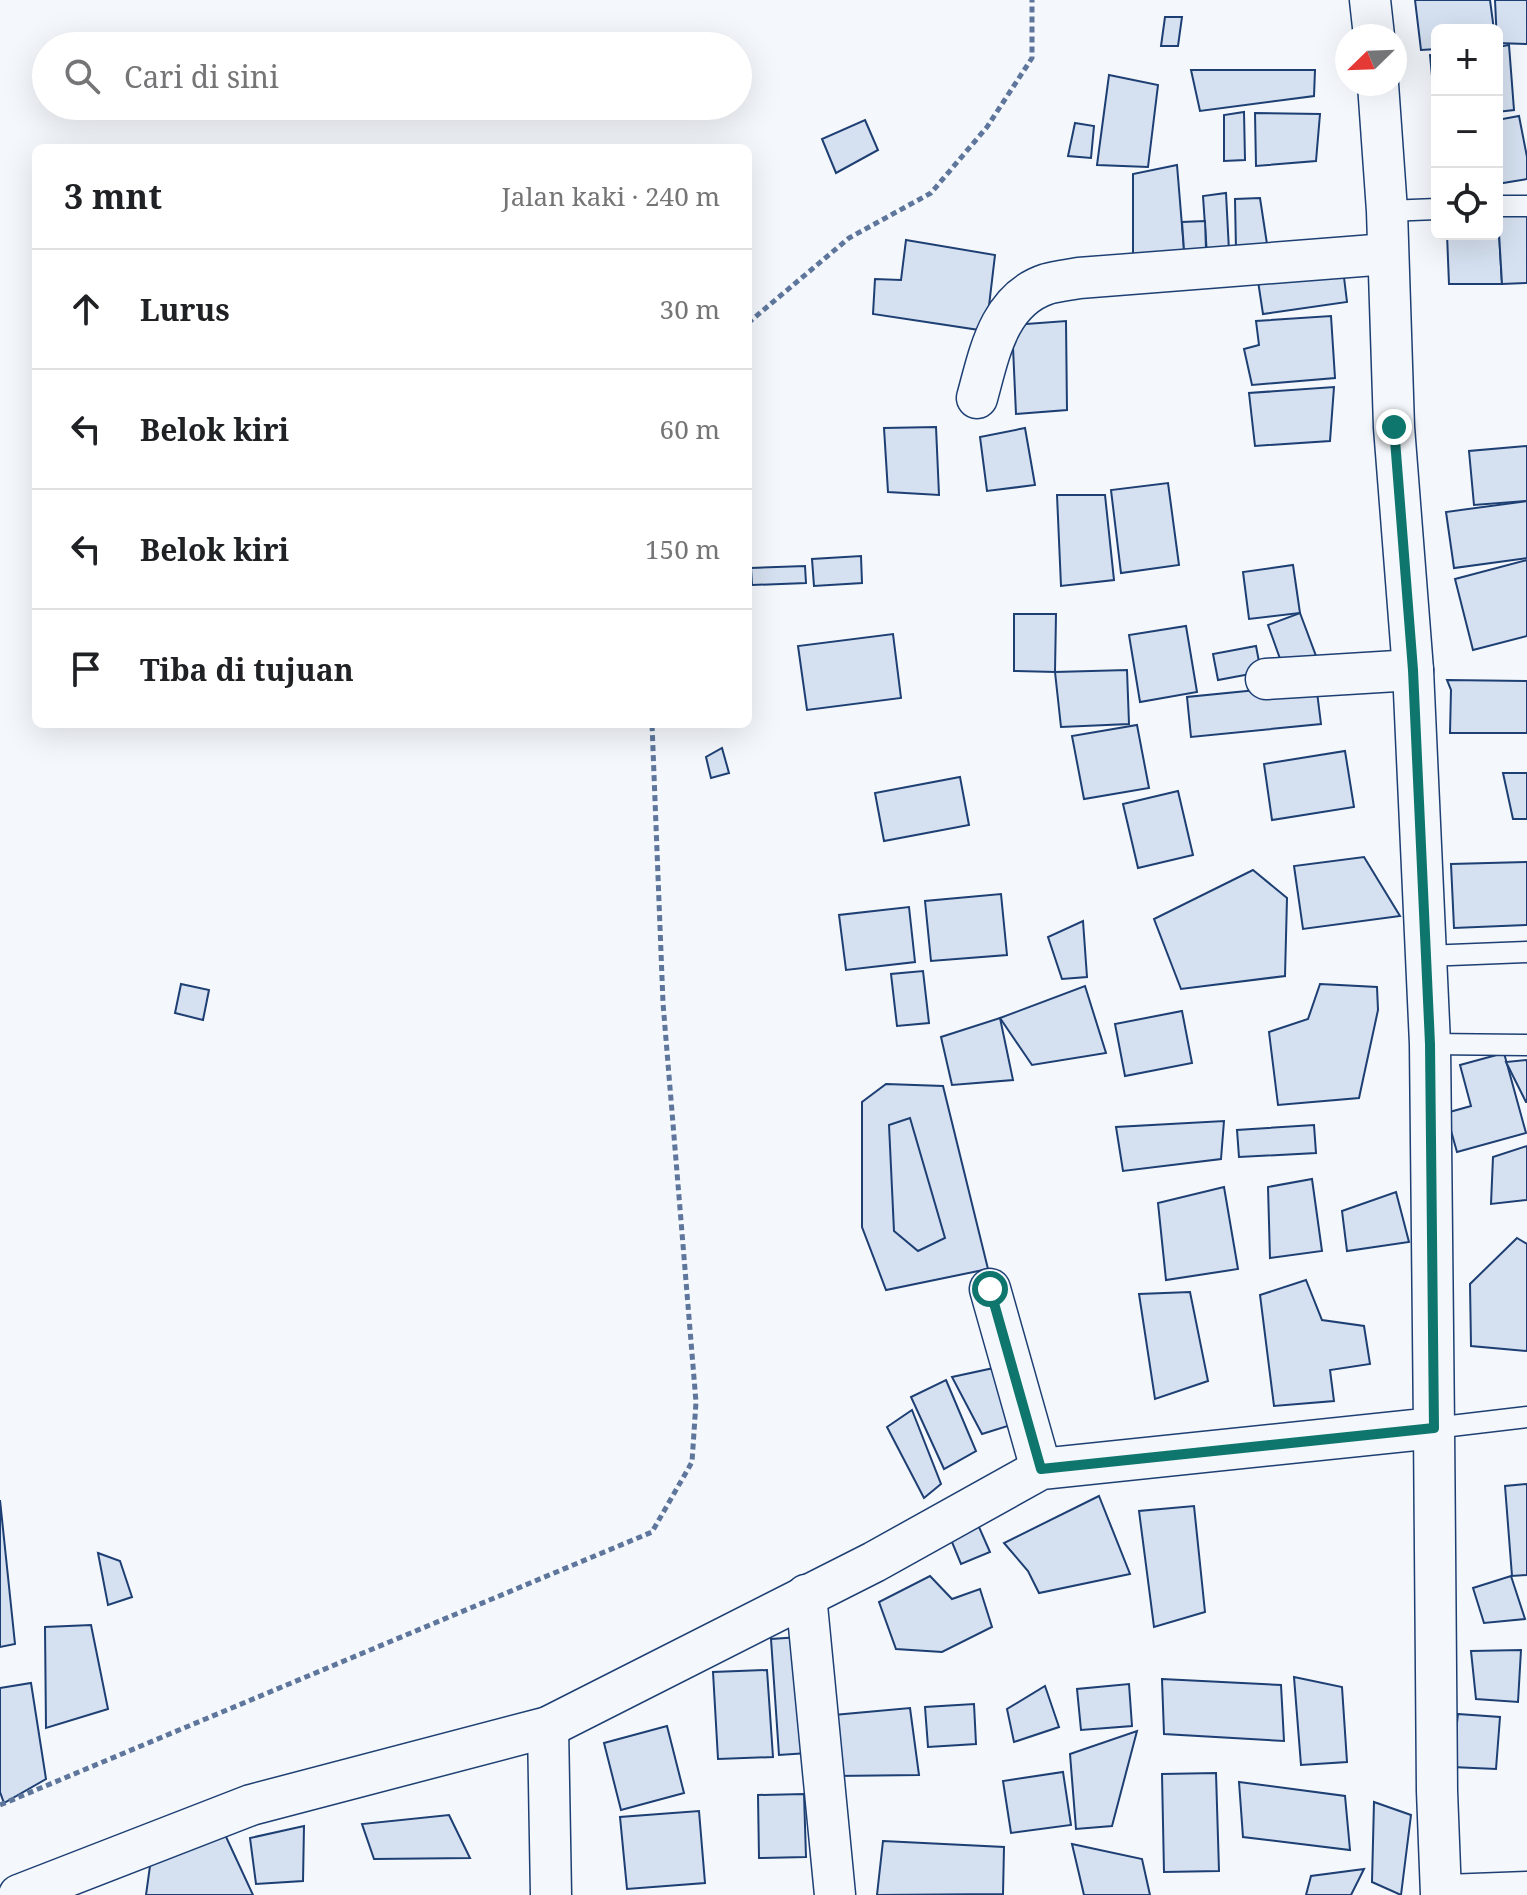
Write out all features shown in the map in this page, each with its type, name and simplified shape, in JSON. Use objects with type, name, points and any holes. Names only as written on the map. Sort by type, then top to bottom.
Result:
[{"type":"street","points":[[1370,0],[1373,24]]},
{"type":"street","points":[[1379,96],[1387,211],[1394,427],[1413,670],[1430,1044],[1437,1791],[1444,1895],[1527,1892]]},
{"type":"street","points":[[977,398],[996,330],[1015,304],[1045,284],[1079,278],[1387,254]]},
{"type":"street","points":[[1266,679],[1413,670]]},
{"type":"street","points":[[990,1289],[1041,1469]]},
{"type":"street","points":[[19,1895],[251,1805],[548,1727],[874,1562],[1041,1469],[1434,1428]]},
{"type":"street","points":[[806,1595],[835,1895]]},
{"type":"street","points":[[548,1727],[551,1895]]},
{"type":"lane","points":[[1503,206],[1527,206]]},
{"type":"lane","points":[[1387,211],[1431,209]]},
{"type":"lane","points":[[1425,956],[1527,952]]},
{"type":"lane","points":[[1430,1044],[1527,1045]]},
{"type":"lane","points":[[1434,1428],[1527,1417]]},
{"type":"path","points":[[752,320],[849,238],[931,193],[987,127],[1032,58],[1032,0]]},
{"type":"path","points":[[0,1805],[652,1532],[692,1462],[696,1402],[663,1003],[652,728]]},
{"type":"building","points":[[1415,0],[1490,0],[1493,24],[1431,24],[1431,49],[1421,50]]},
{"type":"building","points":[[1495,0],[1527,0],[1527,44],[1503,43],[1503,24],[1496,24]]},
{"type":"building","points":[[1165,17],[1182,17],[1178,46],[1161,46]]},
{"type":"building","points":[[1509,45],[1514,110],[1503,111],[1503,96],[1503,46]]},
{"type":"building","points":[[1191,70],[1315,70],[1314,96],[1200,111]]},
{"type":"building","points":[[1109,75],[1158,85],[1148,167],[1097,165]]},
{"type":"building","points":[[1244,112],[1245,160],[1224,161],[1224,115]]},
{"type":"building","points":[[1255,113],[1320,114],[1316,161],[1256,166]]},
{"type":"building","points":[[1519,116],[1527,157],[1527,179],[1503,183],[1503,119]]},
{"type":"building","points":[[865,120],[878,150],[836,173],[822,139]]},
{"type":"building","points":[[1075,123],[1094,126],[1091,158],[1068,156]]},
{"type":"building","points":[[1177,165],[1184,250],[1133,255],[1133,174]]},
{"type":"building","points":[[1226,193],[1229,251],[1207,255],[1203,196]]},
{"type":"building","points":[[1260,198],[1267,244],[1236,250],[1235,199]]},
{"type":"building","points":[[1527,215],[1527,283],[1502,284],[1499,240],[1503,240],[1503,216]]},
{"type":"building","points":[[1205,221],[1206,249],[1184,250],[1182,222]]},
{"type":"building","points":[[906,240],[995,255],[986,331],[873,314],[875,279],[901,280]]},
{"type":"building","points":[[1447,240],[1499,240],[1502,284],[1449,284]]},
{"type":"building","points":[[1342,261],[1347,302],[1263,314],[1256,268]]},
{"type":"building","points":[[1331,316],[1335,378],[1252,385],[1244,349],[1259,345],[1256,321]]},
{"type":"building","points":[[1066,321],[1067,410],[1016,414],[1012,325]]},
{"type":"building","points":[[1334,387],[1330,441],[1255,446],[1249,393]]},
{"type":"building","points":[[936,427],[939,495],[888,492],[884,428]]},
{"type":"building","points":[[1025,428],[1035,485],[987,491],[980,437]]},
{"type":"building","points":[[1527,446],[1527,501],[1474,505],[1469,451]]},
{"type":"building","points":[[1168,483],[1179,565],[1121,573],[1111,490]]},
{"type":"building","points":[[1057,495],[1105,495],[1114,580],[1061,586]]},
{"type":"building","points":[[1527,501],[1527,558],[1454,568],[1446,512]]},
{"type":"building","points":[[861,556],[862,583],[814,586],[812,559]]},
{"type":"building","points":[[1527,560],[1527,636],[1473,650],[1455,579]]},
{"type":"building","points":[[1293,565],[1300,613],[1249,619],[1243,572]]},
{"type":"building","points":[[805,566],[806,583],[752,585],[752,568]]},
{"type":"building","points":[[1300,613],[1316,656],[1283,667],[1268,625]]},
{"type":"building","points":[[1014,614],[1056,614],[1055,672],[1014,671]]},
{"type":"building","points":[[1186,626],[1197,692],[1140,702],[1129,635]]},
{"type":"building","points":[[893,634],[901,698],[807,710],[798,646]]},
{"type":"building","points":[[1256,646],[1261,672],[1218,680],[1213,654]]},
{"type":"building","points":[[1127,670],[1129,724],[1061,727],[1055,672]]},
{"type":"building","points":[[1447,680],[1527,681],[1527,733],[1450,733],[1451,690]]},
{"type":"building","points":[[1316,684],[1321,724],[1191,737],[1187,697]]},
{"type":"building","points":[[1137,725],[1149,788],[1084,799],[1072,736]]},
{"type":"building","points":[[722,748],[729,773],[711,778],[706,757]]},
{"type":"building","points":[[1345,751],[1354,807],[1272,820],[1264,764]]},
{"type":"building","points":[[1503,773],[1527,773],[1527,819],[1513,819]]},
{"type":"building","points":[[960,777],[969,825],[884,841],[875,793]]},
{"type":"building","points":[[1178,791],[1193,855],[1138,868],[1123,804]]},
{"type":"building","points":[[1364,857],[1400,916],[1303,929],[1294,866]]},
{"type":"building","points":[[1527,862],[1527,925],[1454,928],[1451,864]]},
{"type":"building","points":[[1253,870],[1287,898],[1285,976],[1181,989],[1154,919]]},
{"type":"building","points":[[1001,894],[1007,955],[931,961],[925,901]]},
{"type":"building","points":[[909,907],[915,962],[846,970],[839,915]]},
{"type":"building","points":[[1083,921],[1087,977],[1062,979],[1048,937]]},
{"type":"building","points":[[923,971],[929,1023],[897,1026],[891,974]]},
{"type":"building","points":[[181,984],[209,990],[203,1020],[175,1013]]},
{"type":"building","points":[[1320,984],[1377,987],[1378,1010],[1359,1098],[1278,1105],[1269,1032],[1308,1019]]},
{"type":"building","points":[[1085,986],[1106,1053],[1032,1065],[1000,1018]]},
{"type":"building","points":[[1182,1011],[1192,1063],[1125,1076],[1115,1024]]},
{"type":"building","points":[[1000,1018],[1013,1080],[952,1085],[941,1037]]},
{"type":"building","points":[[1504,1053],[1526,1133],[1457,1152],[1446,1113],[1471,1106],[1460,1065]]},
{"type":"building","points":[[1527,1060],[1527,1102],[1526,1102],[1506,1062]]},
{"type":"building","points":[[886,1084],[943,1086],[988,1269],[886,1290],[862,1227],[862,1102]]},
{"type":"building","points":[[910,1118],[945,1238],[918,1251],[894,1231],[889,1125]]},
{"type":"building","points":[[1224,1121],[1221,1159],[1123,1171],[1116,1127]]},
{"type":"building","points":[[1314,1125],[1316,1153],[1239,1157],[1237,1130]]},
{"type":"building","points":[[1527,1146],[1527,1200],[1491,1204],[1493,1157]]},
{"type":"building","points":[[1312,1179],[1322,1251],[1270,1258],[1268,1187]]},
{"type":"building","points":[[1224,1187],[1238,1269],[1166,1280],[1158,1203]]},
{"type":"building","points":[[1396,1192],[1409,1242],[1347,1251],[1342,1211]]},
{"type":"building","points":[[1517,1238],[1527,1244],[1527,1351],[1471,1346],[1470,1284]]},
{"type":"building","points":[[1306,1280],[1322,1320],[1364,1326],[1370,1364],[1330,1370],[1334,1401],[1274,1406],[1260,1295]]},
{"type":"building","points":[[1190,1292],[1208,1381],[1155,1399],[1139,1294]]},
{"type":"building","points":[[1003,1366],[1027,1420],[982,1434],[952,1377]]},
{"type":"building","points":[[946,1380],[976,1451],[944,1469],[911,1397]]},
{"type":"building","points":[[912,1410],[941,1484],[924,1498],[887,1427]]},
{"type":"building","points":[[1527,1484],[1527,1575],[1512,1576],[1505,1486]]},
{"type":"building","points":[[1099,1496],[1130,1574],[1039,1593],[1028,1571],[1004,1543]]},
{"type":"building","points":[[0,1500],[15,1644],[0,1647]]},
{"type":"building","points":[[1194,1506],[1205,1612],[1154,1627],[1139,1511]]},
{"type":"building","points":[[975,1518],[990,1552],[961,1564],[947,1530]]},
{"type":"building","points":[[98,1553],[120,1561],[132,1597],[108,1605]]},
{"type":"building","points":[[930,1576],[952,1599],[980,1589],[992,1627],[942,1652],[896,1649],[879,1602]]},
{"type":"building","points":[[1511,1576],[1525,1619],[1484,1623],[1473,1588]]},
{"type":"building","points":[[91,1625],[108,1709],[46,1728],[45,1627]]},
{"type":"building","points":[[800,1637],[808,1753],[779,1755],[771,1639]]},
{"type":"building","points":[[1521,1650],[1518,1702],[1476,1699],[1471,1651]]},
{"type":"building","points":[[767,1670],[773,1757],[718,1759],[713,1672]]},
{"type":"building","points":[[1294,1677],[1342,1687],[1347,1762],[1301,1765]]},
{"type":"building","points":[[1162,1679],[1281,1685],[1284,1741],[1164,1734]]},
{"type":"building","points":[[31,1683],[46,1779],[4,1803],[0,1792],[0,1688]]},
{"type":"building","points":[[1129,1684],[1132,1726],[1081,1730],[1077,1689]]},
{"type":"building","points":[[1045,1686],[1059,1727],[1014,1742],[1007,1709]]},
{"type":"building","points":[[974,1704],[976,1744],[928,1747],[925,1707]]},
{"type":"building","points":[[910,1708],[919,1775],[835,1776],[823,1716]]},
{"type":"building","points":[[1458,1714],[1500,1717],[1496,1769],[1452,1767]]},
{"type":"building","points":[[667,1726],[684,1793],[621,1810],[604,1743]]},
{"type":"building","points":[[1137,1731],[1112,1826],[1076,1829],[1070,1754]]},
{"type":"building","points":[[1063,1772],[1071,1825],[1011,1833],[1003,1781]]},
{"type":"building","points":[[1216,1773],[1219,1871],[1164,1872],[1162,1774]]},
{"type":"building","points":[[1239,1782],[1345,1796],[1350,1850],[1243,1837]]},
{"type":"building","points":[[804,1794],[806,1857],[759,1858],[758,1795]]},
{"type":"building","points":[[1374,1802],[1411,1815],[1401,1895],[1372,1882]]},
{"type":"building","points":[[699,1811],[705,1883],[627,1889],[620,1817]]},
{"type":"building","points":[[449,1815],[470,1858],[374,1859],[362,1824]]},
{"type":"building","points":[[221,1826],[253,1895],[146,1895],[153,1844]]},
{"type":"building","points":[[304,1826],[303,1881],[256,1884],[250,1838]]},
{"type":"building","points":[[883,1841],[1004,1847],[1003,1894],[877,1895]]},
{"type":"building","points":[[1072,1844],[1142,1859],[1150,1895],[1084,1895]]},
{"type":"building","points":[[1364,1869],[1351,1895],[1306,1895],[1311,1876]]},
{"type":"route","points":[[990,1289],[1041,1469],[1434,1428],[1430,1044],[1413,670],[1394,427]]}]
